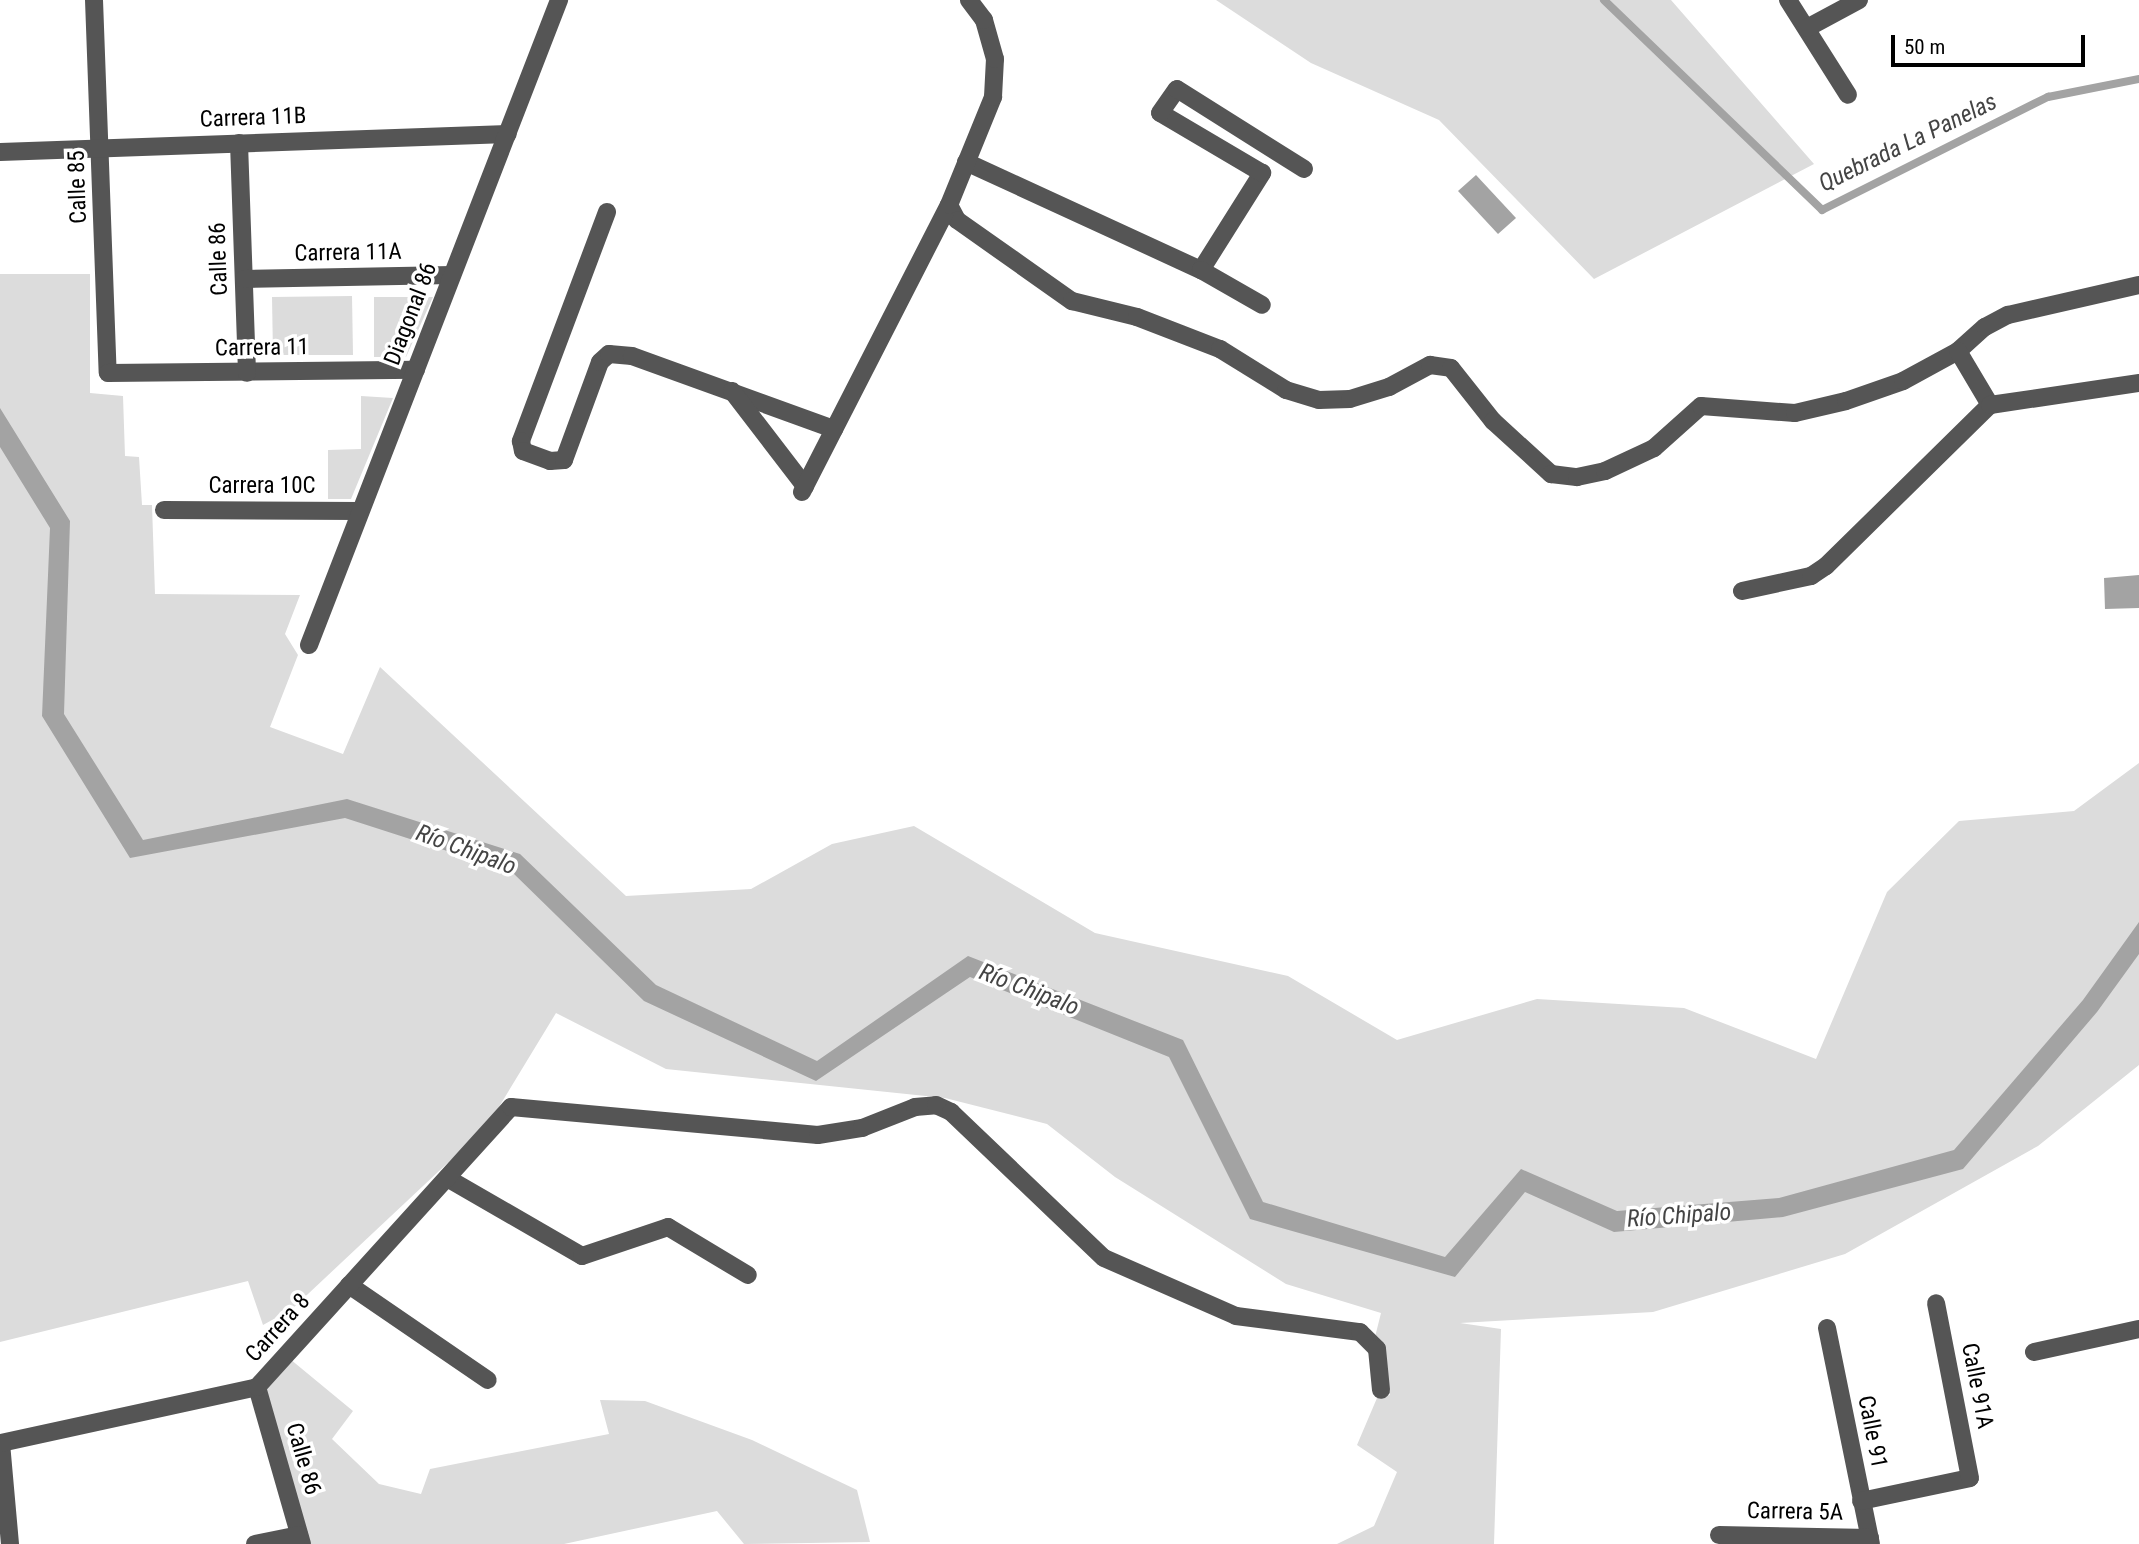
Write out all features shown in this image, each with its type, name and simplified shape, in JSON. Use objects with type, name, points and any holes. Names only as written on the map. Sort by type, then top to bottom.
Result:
[{"type":"street","name":"Calle 85","points":[[94,0],[102,147],[108,373]]},
{"type":"street","name":"Diagonal 86","points":[[309,645],[559,0]]},
{"type":"street","points":[[732,391],[804,489],[949,205],[993,97],[995,59],[984,20],[969,0]]},
{"type":"street","points":[[1788,0],[1848,95]]},
{"type":"street","points":[[1807,28],[1859,0]]},
{"type":"street","points":[[1201,270],[1262,173],[1160,113],[1177,89],[1304,169]]},
{"type":"street","name":"Carrera 11B","points":[[0,152],[508,134]]},
{"type":"street","name":"Calle 86","points":[[239,143],[247,373]]},
{"type":"street","points":[[966,162],[1201,270],[1262,305]]},
{"type":"street","points":[[949,205],[957,220],[1072,301],[1137,317],[1220,349],[1286,390],[1319,400],[1350,399],[1389,387],[1430,365],[1451,368],[1493,421],[1552,474],[1577,477],[1605,471],[1654,448],[1701,406],[1795,413],[1903,381],[1958,351],[1986,327],[2008,315],[2139,285]]},
{"type":"street","points":[[607,212],[521,441],[523,451],[550,461],[564,460],[600,362],[609,354],[632,356],[834,429]]},
{"type":"street","name":"Carrera 11A","points":[[244,279],[452,275]]},
{"type":"street","points":[[1958,351],[1990,405]]},
{"type":"street","name":"Carrera 11","points":[[108,373],[416,370]]},
{"type":"street","points":[[1742,591],[1811,576],[1826,566],[1990,405],[2139,383]]},
{"type":"street","name":"Carrera 10C","points":[[164,510],[360,511]]},
{"type":"street","name":"Carrera 8","points":[[1,1443],[257,1387],[511,1107],[818,1135],[862,1128],[915,1107],[936,1105],[951,1112],[1104,1258],[1236,1316],[1360,1332],[1377,1349],[1381,1390]]},
{"type":"street","points":[[447,1178],[582,1256],[668,1227],[748,1275]]},
{"type":"street","points":[[349,1285],[488,1380]]},
{"type":"street","name":"Calle 91A","points":[[1936,1303],[1970,1478]]},
{"type":"street","name":"Calle 91","points":[[1827,1328],[1871,1541]]},
{"type":"street","points":[[2034,1352],[2139,1329]]},
{"type":"street","name":"Calle 86","points":[[257,1387],[301,1539]]},
{"type":"street","points":[[1,1443],[10,1544]]},
{"type":"street","name":"Carrera 5A","points":[[1861,1501],[1970,1478]]},
{"type":"street","name":"Carrera 5A","points":[[1719,1535],[1871,1541]]},
{"type":"street","points":[[255,1544],[301,1539]]},
{"type":"shaded area","points":[[1216,0],[1671,0],[1814,164],[1594,279],[1439,120],[1311,63]]},
{"type":"shaded area","points":[[0,274],[90,274],[90,393],[123,396],[125,456],[139,457],[142,505],[152,505],[155,594],[300,595],[285,634],[298,655],[270,727],[343,754],[380,667],[626,896],[751,889],[832,844],[914,826],[1095,933],[1288,976],[1397,1040],[1537,999],[1684,1008],[1816,1059],[1887,892],[1959,821],[2074,811],[2139,763],[2139,1065],[2038,1146],[1845,1254],[1653,1312],[1460,1323],[1501,1329],[1494,1544],[1337,1544],[1374,1526],[1397,1472],[1357,1445],[1377,1398],[1390,1395],[1372,1349],[1381,1313],[1286,1284],[1115,1177],[1047,1124],[945,1098],[666,1069],[556,1013],[488,1125],[292,1309],[263,1325],[248,1281],[0,1342]]},
{"type":"shaded area","points":[[352,296],[353,355],[273,355],[272,297]]},
{"type":"shaded area","points":[[374,297],[433,297],[406,357],[374,357]]},
{"type":"shaded area","points":[[361,396],[393,398],[351,499],[328,499],[328,450],[361,449]]},
{"type":"shaded area","points":[[290,1359],[353,1411],[332,1439],[379,1484],[421,1494],[430,1469],[609,1434],[600,1400],[645,1401],[752,1440],[857,1490],[870,1542],[744,1544],[717,1511],[564,1544],[308,1544],[265,1384]]},
{"type":"water","points":[[1476,175],[1516,218],[1498,234],[1458,191]]},
{"type":"water","name":"Río Chipalo","points":[[0,408],[70,521],[64,714],[143,840],[347,799],[520,854],[656,985],[817,1061],[968,956],[1183,1040],[1263,1202],[1445,1257],[1521,1169],[1617,1211],[1779,1198],[1954,1150],[2083,1000],[2139,922],[2139,954],[2097,1012],[1963,1169],[1783,1217],[1614,1232],[1525,1192],[1455,1277],[1250,1219],[1169,1057],[970,977],[816,1081],[644,1001],[512,872],[345,818],[130,858],[42,716],[50,528],[0,447]]},
{"type":"water","points":[[2139,575],[2139,608],[2105,609],[2104,578]]},
{"type":"waterway","name":"Quebrada La Panelas","points":[[1604,0],[1822,210],[2048,97],[2139,79]]}]
